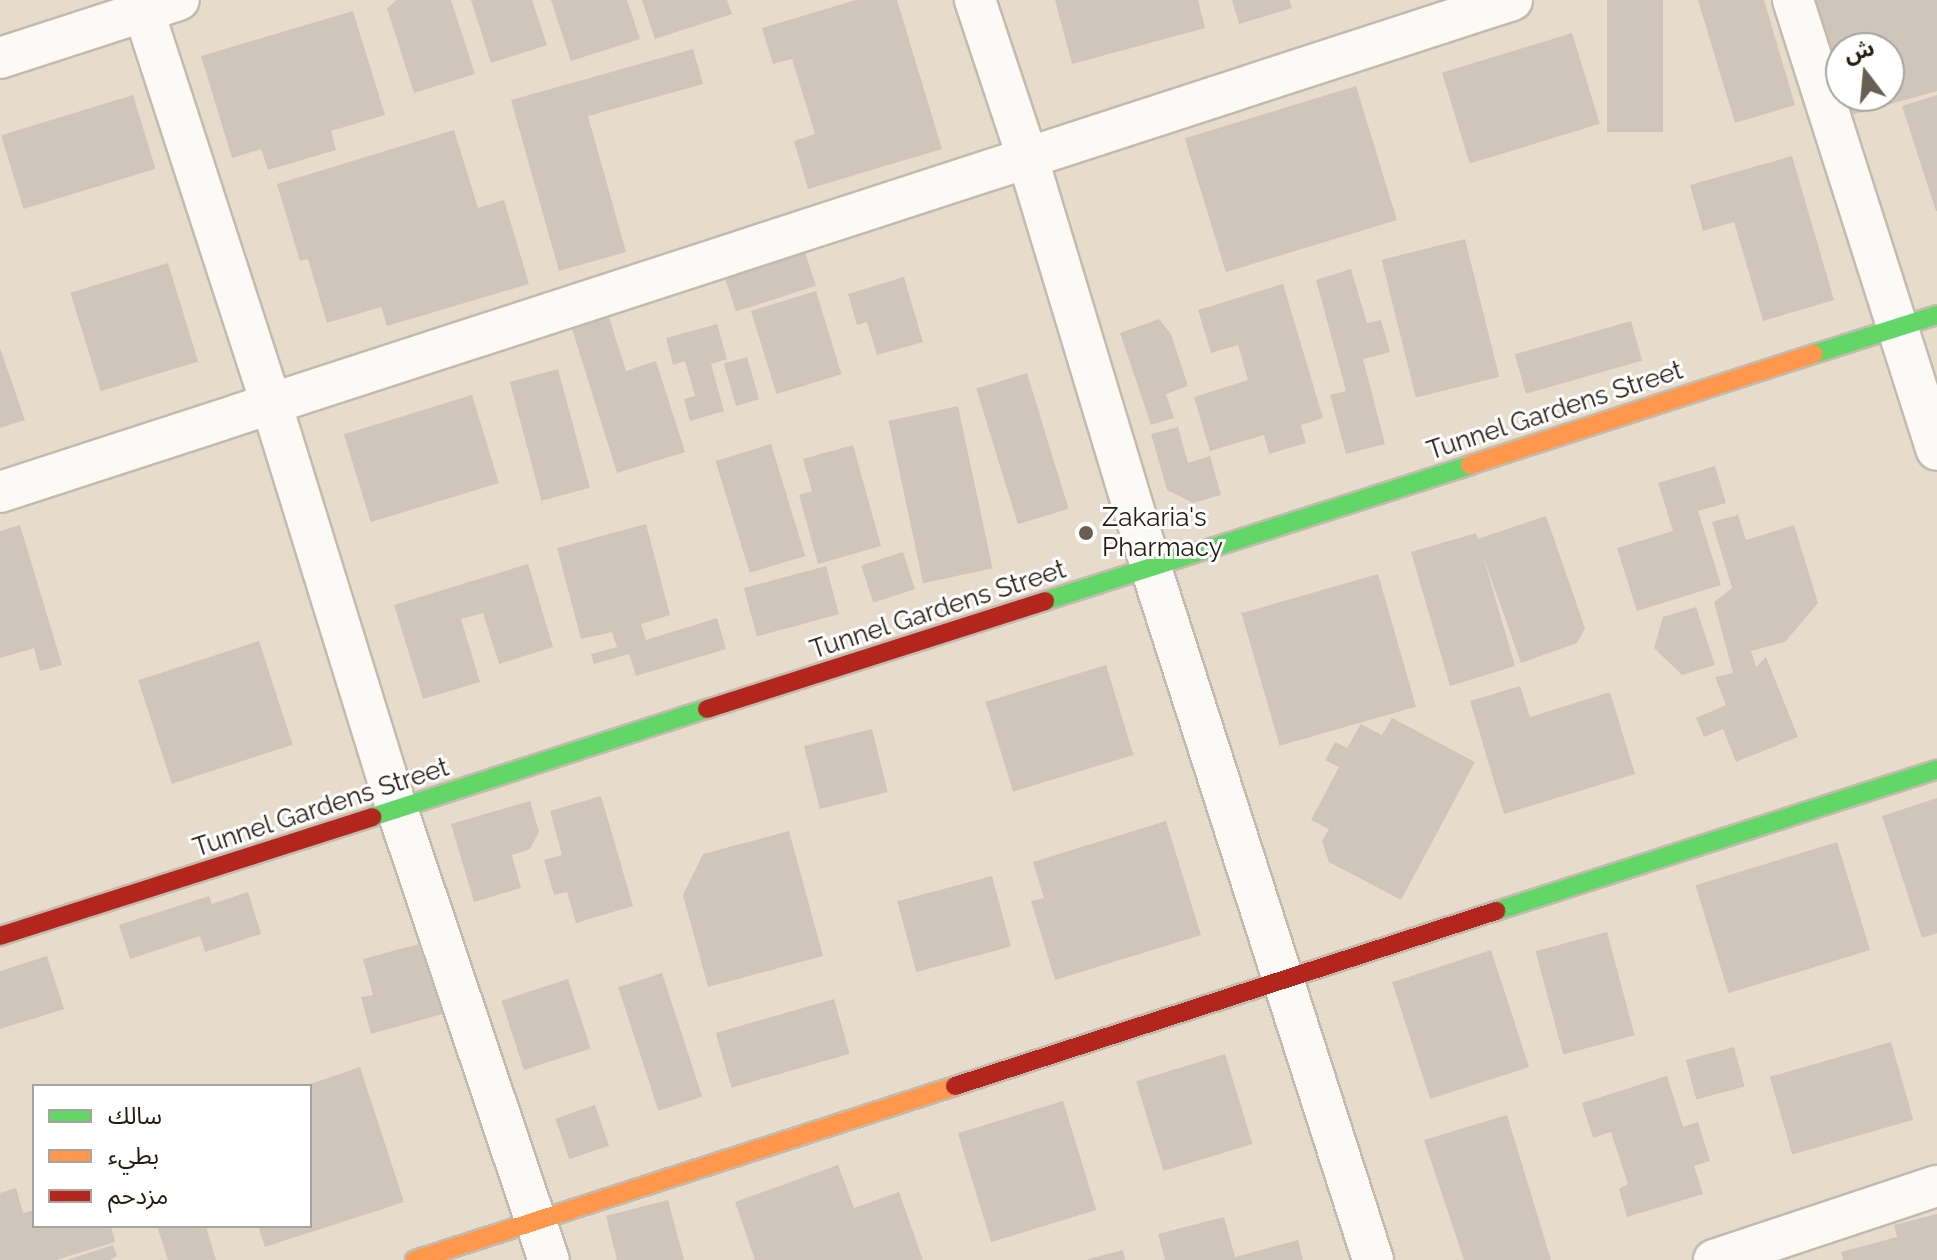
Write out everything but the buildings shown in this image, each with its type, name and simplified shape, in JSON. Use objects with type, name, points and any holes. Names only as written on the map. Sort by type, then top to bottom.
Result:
[{"type":"main road","name":"Tunnel Gardens Street","points":[[0,936],[398,812],[1937,315]]},
{"type":"main road","points":[[415,1260],[1937,769]]},
{"type":"street","points":[[975,0],[1027,156],[1151,568],[1373,1260]]},
{"type":"street","points":[[0,492],[1512,0]]},
{"type":"street","points":[[1793,0],[1937,450]]},
{"type":"street","points":[[0,58],[154,4],[272,406],[398,812],[549,1260]]},
{"type":"street","points":[[1714,1260],[1937,1186]]},
{"type":"traffic: fast","points":[[1814,354],[1937,315]]},
{"type":"traffic: fast","points":[[1045,601],[1470,465]]},
{"type":"traffic: fast","points":[[372,817],[707,709]]},
{"type":"traffic: fast","points":[[1496,911],[1937,769]]},
{"type":"traffic: slow","points":[[1470,465],[1814,354]]},
{"type":"traffic: slow","points":[[415,1260],[955,1086]]},
{"type":"traffic: jam","points":[[707,709],[1045,601]]},
{"type":"traffic: jam","points":[[0,936],[372,817]]},
{"type":"traffic: jam","points":[[955,1086],[1496,911]]},
{"type":"place","name":"Zakaria's Pharmacy","points":[[1086,533]]}]
